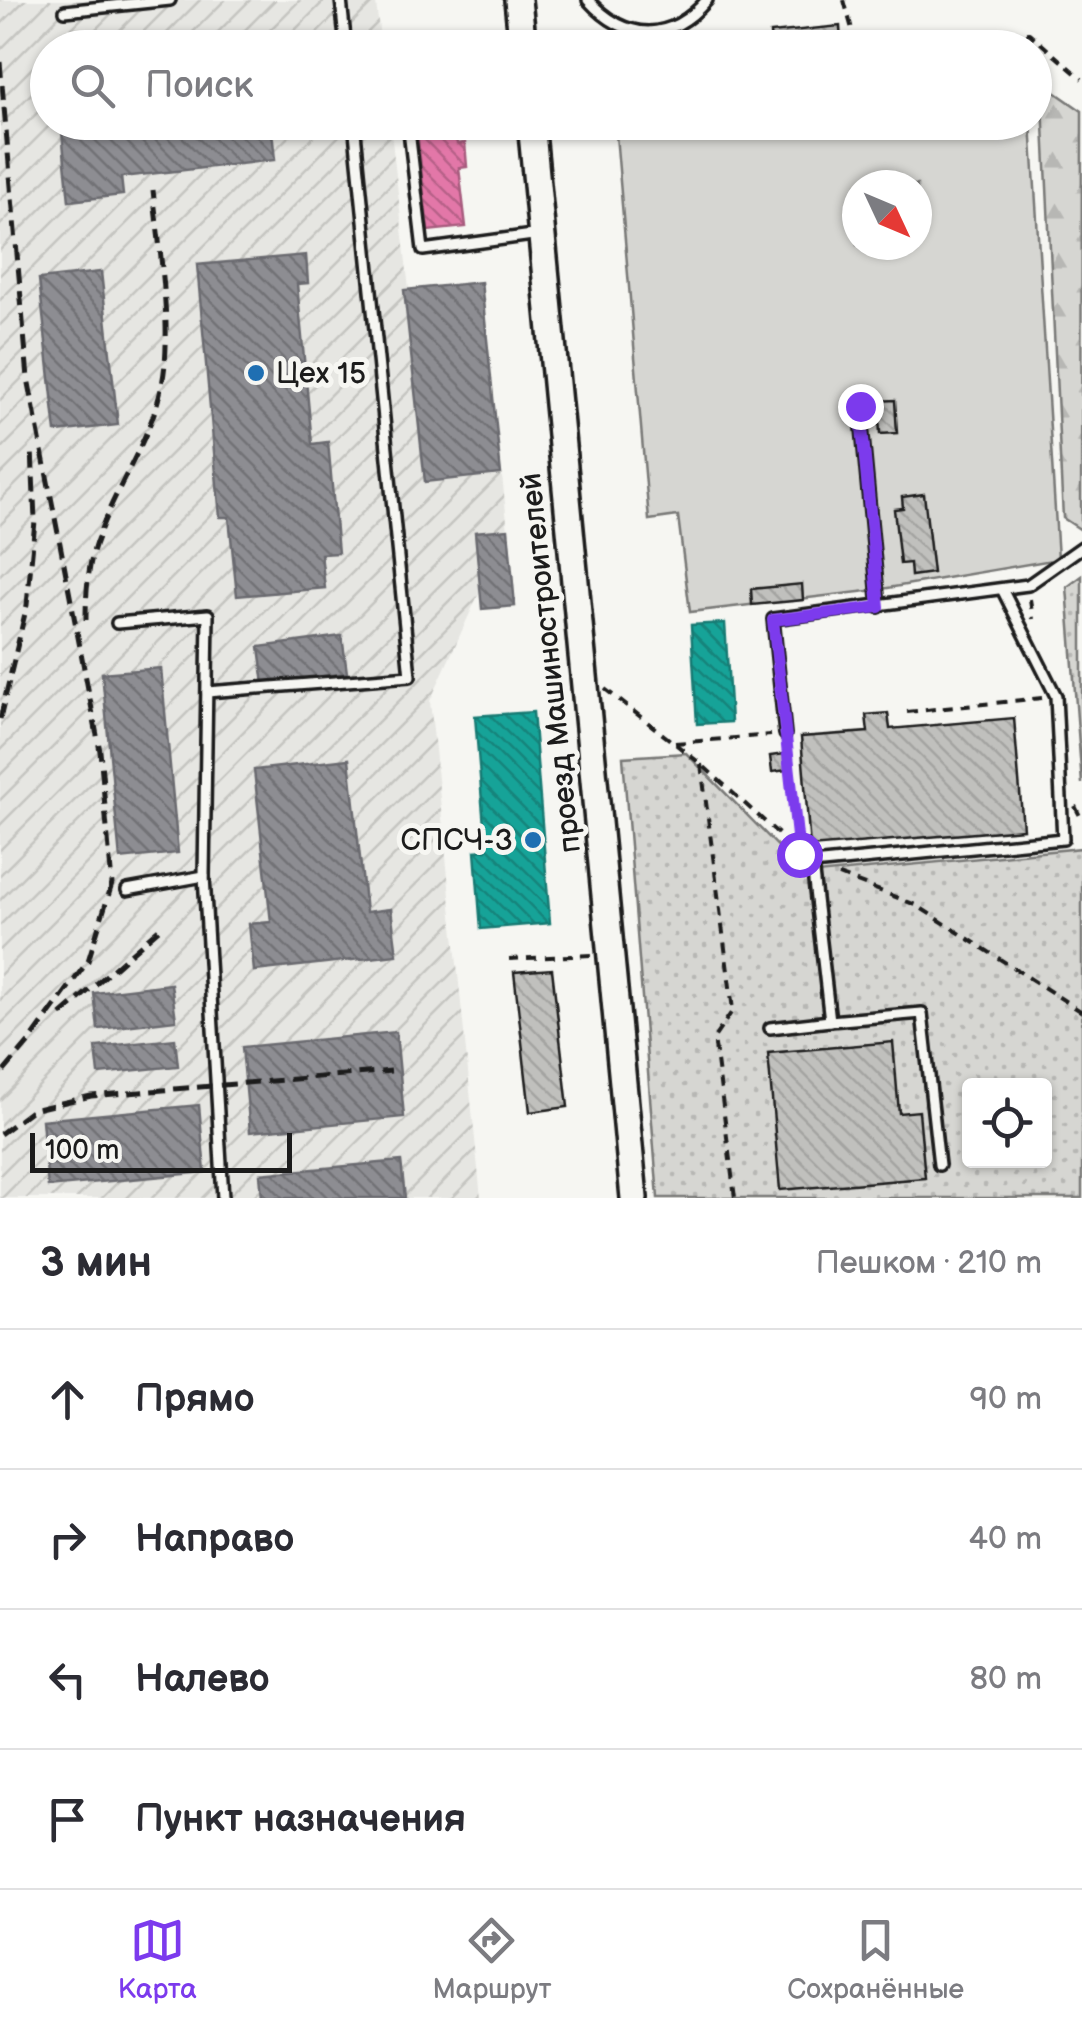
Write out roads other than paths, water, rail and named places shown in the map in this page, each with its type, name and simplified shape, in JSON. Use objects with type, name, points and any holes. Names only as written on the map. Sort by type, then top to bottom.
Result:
[{"type":"street","points":[[518,0],[522,30]]},
{"type":"street","name":"проезд Машиностроителей","points":[[533,140],[634,1198]]},
{"type":"lane","points":[[65,11],[170,0]]},
{"type":"lane","points":[[341,0],[344,30]]},
{"type":"lane","points":[[588,0],[605,19],[631,30]]},
{"type":"lane","points":[[666,30],[689,20],[707,0]]},
{"type":"lane","points":[[207,692],[410,676],[356,140]]},
{"type":"lane","points":[[410,140],[423,250],[541,234]]},
{"type":"lane","points":[[860,406],[879,607]]},
{"type":"lane","points":[[785,734],[773,620],[1028,585],[1082,546]]},
{"type":"lane","points":[[830,1021],[812,864],[1063,839],[1056,696],[1002,589]]},
{"type":"lane","points":[[117,623],[208,615],[204,876],[223,1198]]},
{"type":"lane","points":[[126,890],[204,876]]},
{"type":"lane","points":[[770,1028],[922,1013],[938,1165]]},
{"type":"railway","points":[[0,62],[28,378],[100,751],[112,884],[88,961],[0,1076]]},
{"type":"railway","points":[[86,620],[88,578],[95,547],[149,427],[165,367],[164,290],[153,190]]},
{"type":"railway","points":[[0,719],[27,605],[35,521],[32,448]]},
{"type":"railway","points":[[61,1015],[162,926]]},
{"type":"railway","points":[[0,1134],[32,1110],[91,1096],[391,1071]]},
{"type":"place","name":"Цех 15","points":[[256,373]]},
{"type":"place","name":"СПСЧ-3","points":[[533,840]]}]
